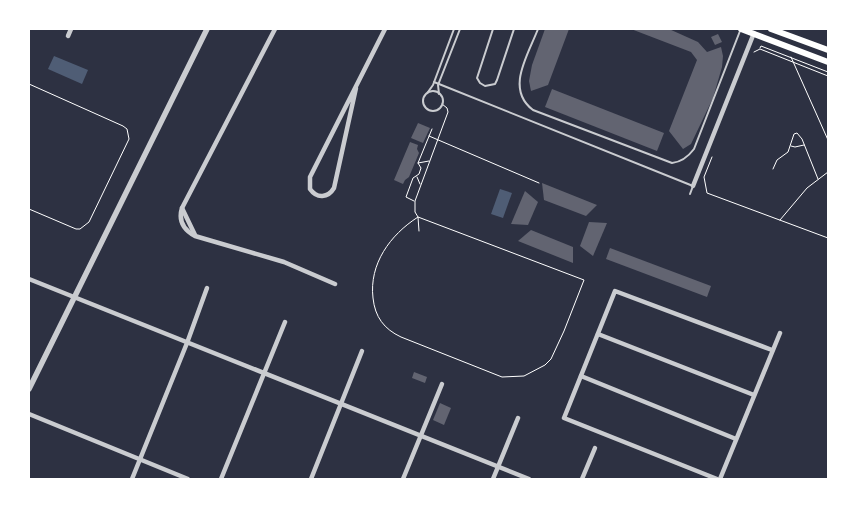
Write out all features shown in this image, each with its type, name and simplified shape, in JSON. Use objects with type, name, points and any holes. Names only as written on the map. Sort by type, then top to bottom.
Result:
[{"type":"main road","points":[[744,29],[828,62]]},
{"type":"main road","points":[[771,29],[828,50]]},
{"type":"street","points":[[68,36],[71,29]]},
{"type":"street","points":[[29,389],[207,29]]},
{"type":"street","points":[[275,29],[182,208],[195,236],[284,262],[334,284]]},
{"type":"street","points":[[356,88],[334,188],[328,195],[317,195],[310,189],[308,184],[310,177],[385,29]]},
{"type":"street","points":[[693,186],[754,33]]},
{"type":"street","points":[[29,280],[529,479]]},
{"type":"street","points":[[132,479],[207,288]]},
{"type":"street","points":[[772,350],[615,291],[564,418],[718,479],[780,333]]},
{"type":"street","points":[[221,479],[265,374],[284,322]]},
{"type":"street","points":[[598,334],[754,395]]},
{"type":"street","points":[[311,479],[362,351]]},
{"type":"street","points":[[581,376],[736,439]]},
{"type":"street","points":[[403,479],[442,384]]},
{"type":"street","points":[[29,414],[188,479]]},
{"type":"street","points":[[493,479],[518,418]]},
{"type":"street","points":[[582,479],[595,448]]},
{"type":"lane","points":[[428,92],[434,91],[442,98],[442,104],[436,110],[428,109],[423,102],[424,96],[434,82],[454,29]]},
{"type":"lane","points":[[439,94],[439,84],[460,29]]},
{"type":"lane","points":[[493,29],[477,78],[480,84],[485,86],[495,84],[514,29]]},
{"type":"lane","points":[[538,29],[518,80],[520,94],[527,106],[533,110],[672,163],[681,161],[694,149],[744,29]]},
{"type":"lane","points":[[434,82],[693,186],[690,194]]},
{"type":"path","points":[[750,56],[753,52],[760,49],[761,46],[828,72]]},
{"type":"path","points":[[760,49],[828,76]]},
{"type":"path","points":[[790,57],[828,140]]},
{"type":"path","points":[[29,84],[123,126],[127,130],[129,138],[89,222],[85,226],[76,230],[29,209]]},
{"type":"path","points":[[419,231],[415,201],[448,112],[447,108],[442,104]]},
{"type":"path","points":[[418,163],[432,129]]},
{"type":"path","points":[[773,168],[777,160],[786,154],[796,133],[805,145],[818,179]]},
{"type":"path","points":[[429,136],[539,183]]},
{"type":"path","points":[[790,146],[805,145]]},
{"type":"path","points":[[715,149],[704,177],[707,193],[828,238]]},
{"type":"path","points":[[418,163],[430,161]]},
{"type":"path","points":[[415,201],[406,197],[413,178],[421,168],[418,163]]},
{"type":"path","points":[[780,220],[802,193],[828,172]]},
{"type":"path","points":[[416,176],[421,186]]},
{"type":"path","points":[[418,217],[584,280],[555,352],[545,365],[524,376],[502,377],[401,338],[381,323],[374,304],[372,290],[377,262],[396,234],[418,217]]},
{"type":"water","points":[[54,56],[88,70],[82,84],[48,69]]},
{"type":"water","points":[[500,189],[512,193],[503,218],[491,214]]},
{"type":"building","points":[[545,29],[569,29],[548,85],[531,91],[529,81],[532,65]]},
{"type":"building","points":[[631,29],[669,29],[698,42],[707,52],[721,47],[723,56],[722,67],[713,98],[691,144],[683,149],[669,131],[697,60],[691,52]]},
{"type":"building","points":[[718,34],[722,42],[715,45],[711,37]]},
{"type":"building","points":[[552,89],[664,133],[657,151],[545,107]]},
{"type":"building","points":[[418,123],[430,128],[423,143],[411,138]]},
{"type":"building","points":[[410,142],[418,145],[419,153],[409,177],[403,184],[394,180]]},
{"type":"building","points":[[542,183],[597,205],[586,216],[544,200]]},
{"type":"building","points":[[525,191],[538,202],[528,225],[511,224]]},
{"type":"building","points":[[589,222],[607,223],[593,256],[580,246]]},
{"type":"building","points":[[531,230],[573,247],[573,263],[518,241]]},
{"type":"building","points":[[610,248],[711,286],[707,297],[606,259]]},
{"type":"building","points":[[414,372],[427,377],[425,383],[412,378]]},
{"type":"building","points":[[440,403],[451,408],[444,425],[433,420]]}]
